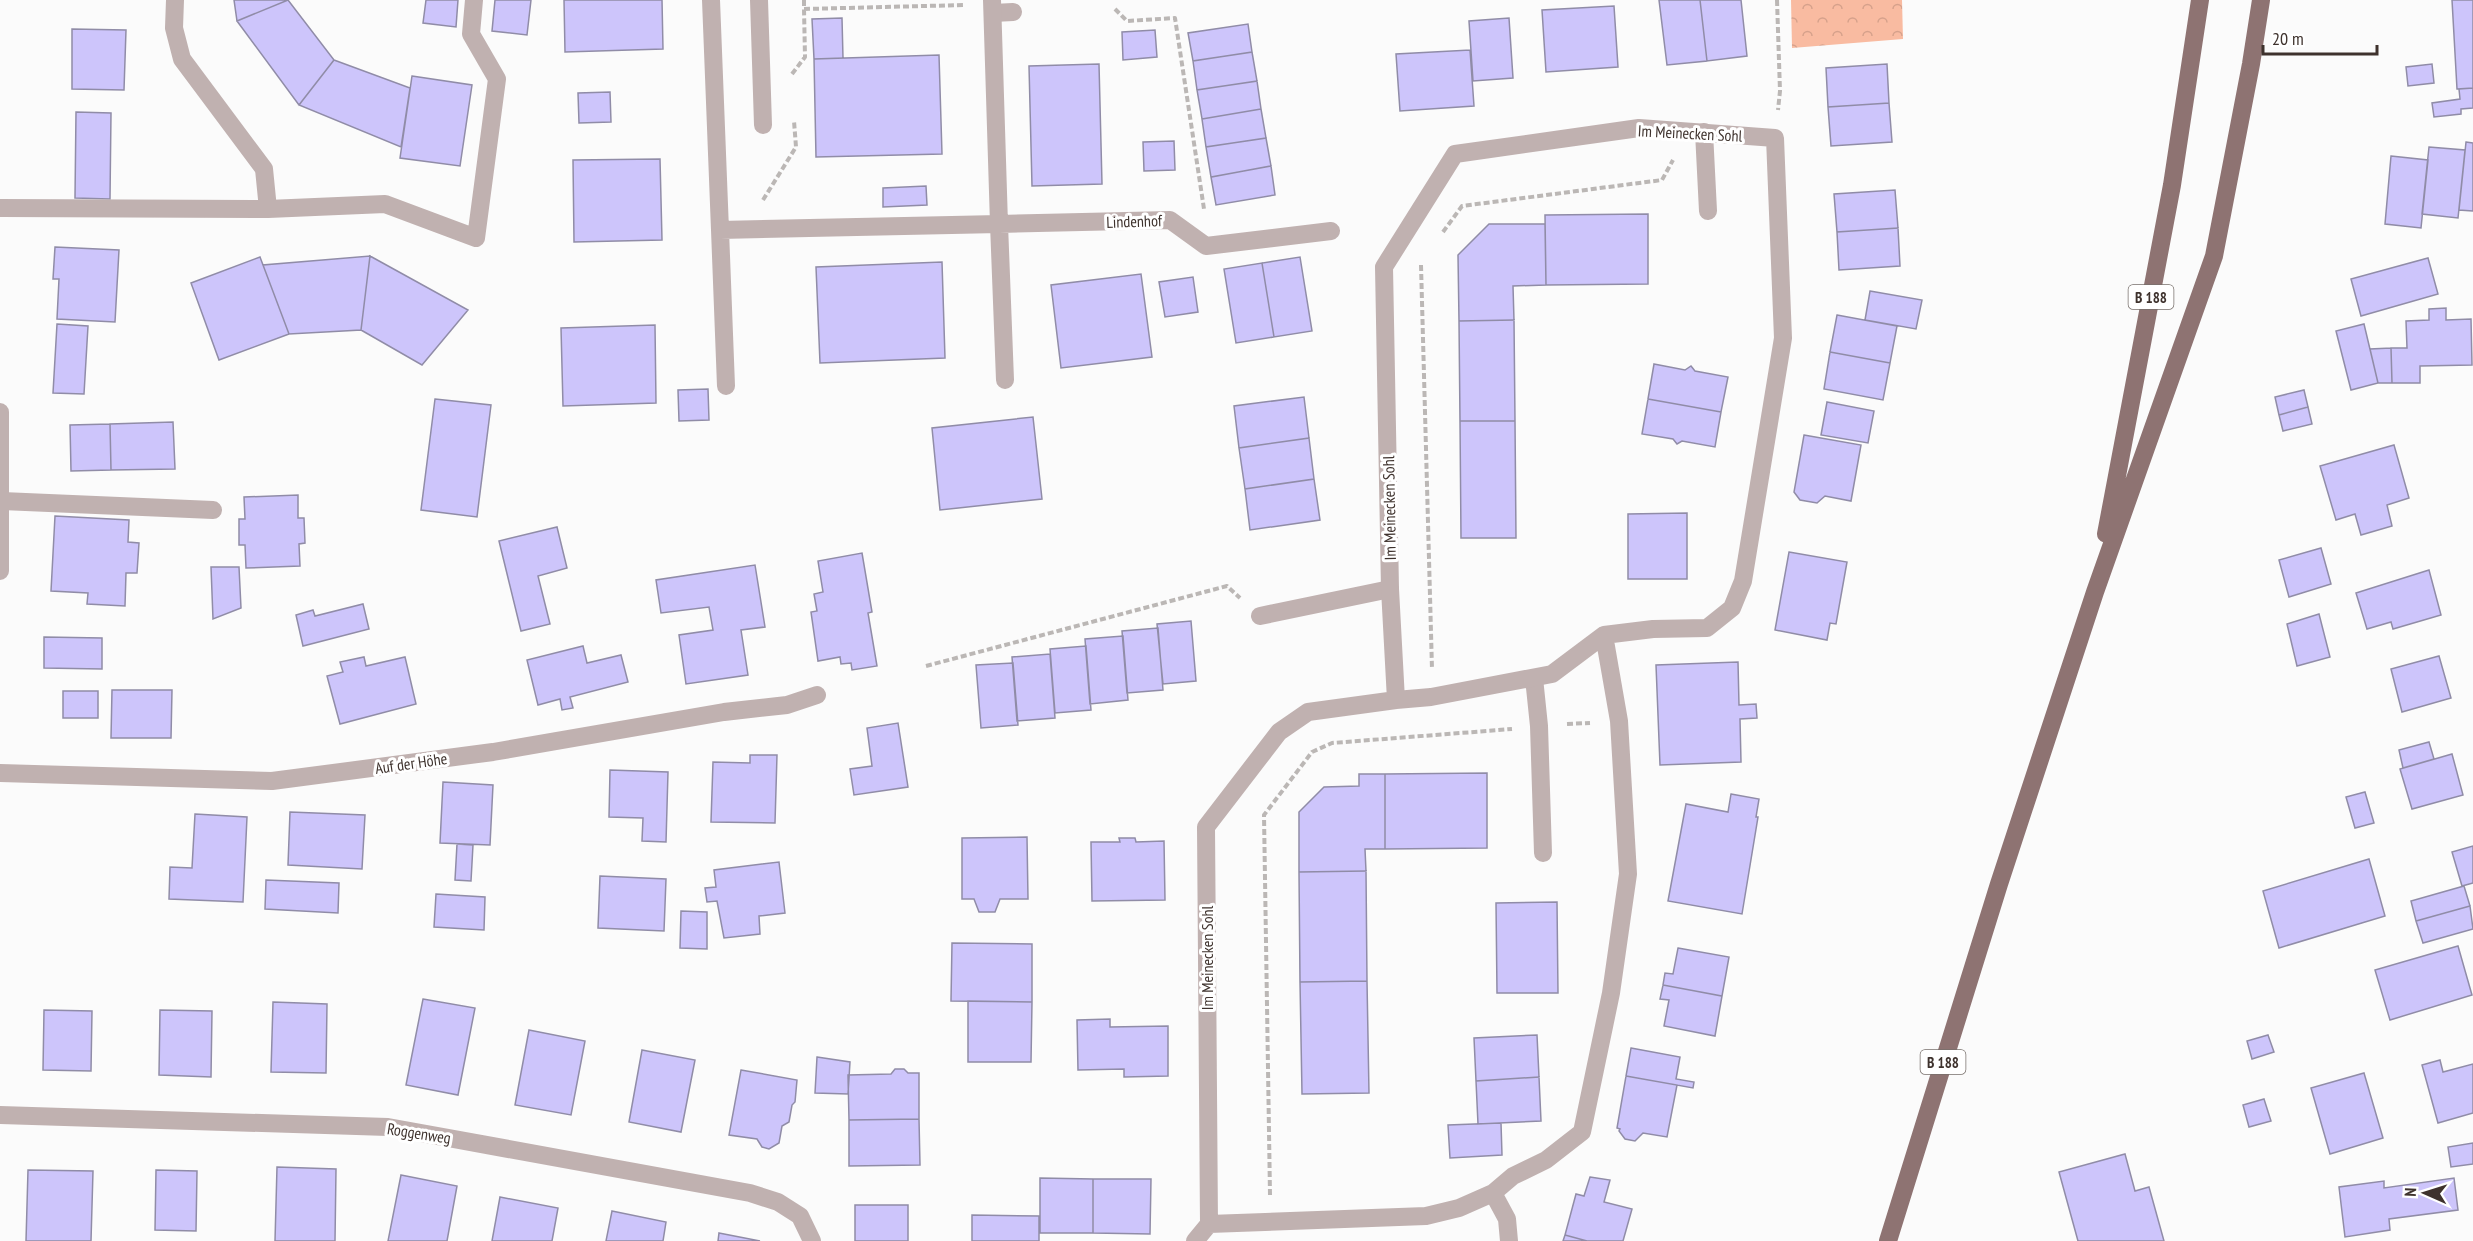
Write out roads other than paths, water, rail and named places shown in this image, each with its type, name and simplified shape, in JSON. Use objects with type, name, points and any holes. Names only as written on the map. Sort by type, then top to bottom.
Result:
[{"type":"main road","name":"B 188","points":[[2095,592],[2172,184],[2200,0]]},
{"type":"main road","name":"B 188","points":[[1888,1241],[1999,884],[2095,592],[2214,256],[2261,0]]},
{"type":"street","points":[[175,0],[174,28],[182,59],[264,169],[268,209]]},
{"type":"street","points":[[0,208],[268,209],[385,204],[476,238],[497,79],[471,34],[474,0]]},
{"type":"street","points":[[711,0],[726,386]]},
{"type":"street","points":[[759,0],[763,125]]},
{"type":"street","points":[[1005,380],[992,6],[1013,12]]},
{"type":"street","name":"Im Meinecken Sohl","points":[[1209,1224],[1206,827],[1279,732],[1308,712],[1431,697],[1552,674],[1604,635],[1653,629],[1707,628],[1732,608],[1743,582],[1783,338],[1775,138],[1640,128],[1455,154],[1384,267],[1390,590],[1395,700]]},
{"type":"street","points":[[1696,132],[1708,211]]},
{"type":"street","name":"Lindenhof","points":[[720,230],[1170,220],[1206,246],[1331,231]]},
{"type":"street","points":[[0,412],[2,501],[0,571]]},
{"type":"street","points":[[2,501],[213,510]]},
{"type":"street","points":[[1260,616],[1390,590]]},
{"type":"street","points":[[1195,1241],[1209,1224],[1426,1216],[1459,1208],[1493,1193],[1513,1176],[1546,1161],[1582,1132],[1611,993],[1628,874],[1619,721],[1604,635]]},
{"type":"street","points":[[1534,678],[1539,726],[1543,853]]},
{"type":"street","name":"Auf der Höhe","points":[[0,773],[272,781],[494,752],[724,712],[787,705],[817,695]]},
{"type":"street","name":"Roggenweg","points":[[0,1115],[388,1127],[750,1193],[778,1202],[800,1216],[812,1241]]},
{"type":"street","points":[[1493,1193],[1507,1219],[1509,1241]]}]
